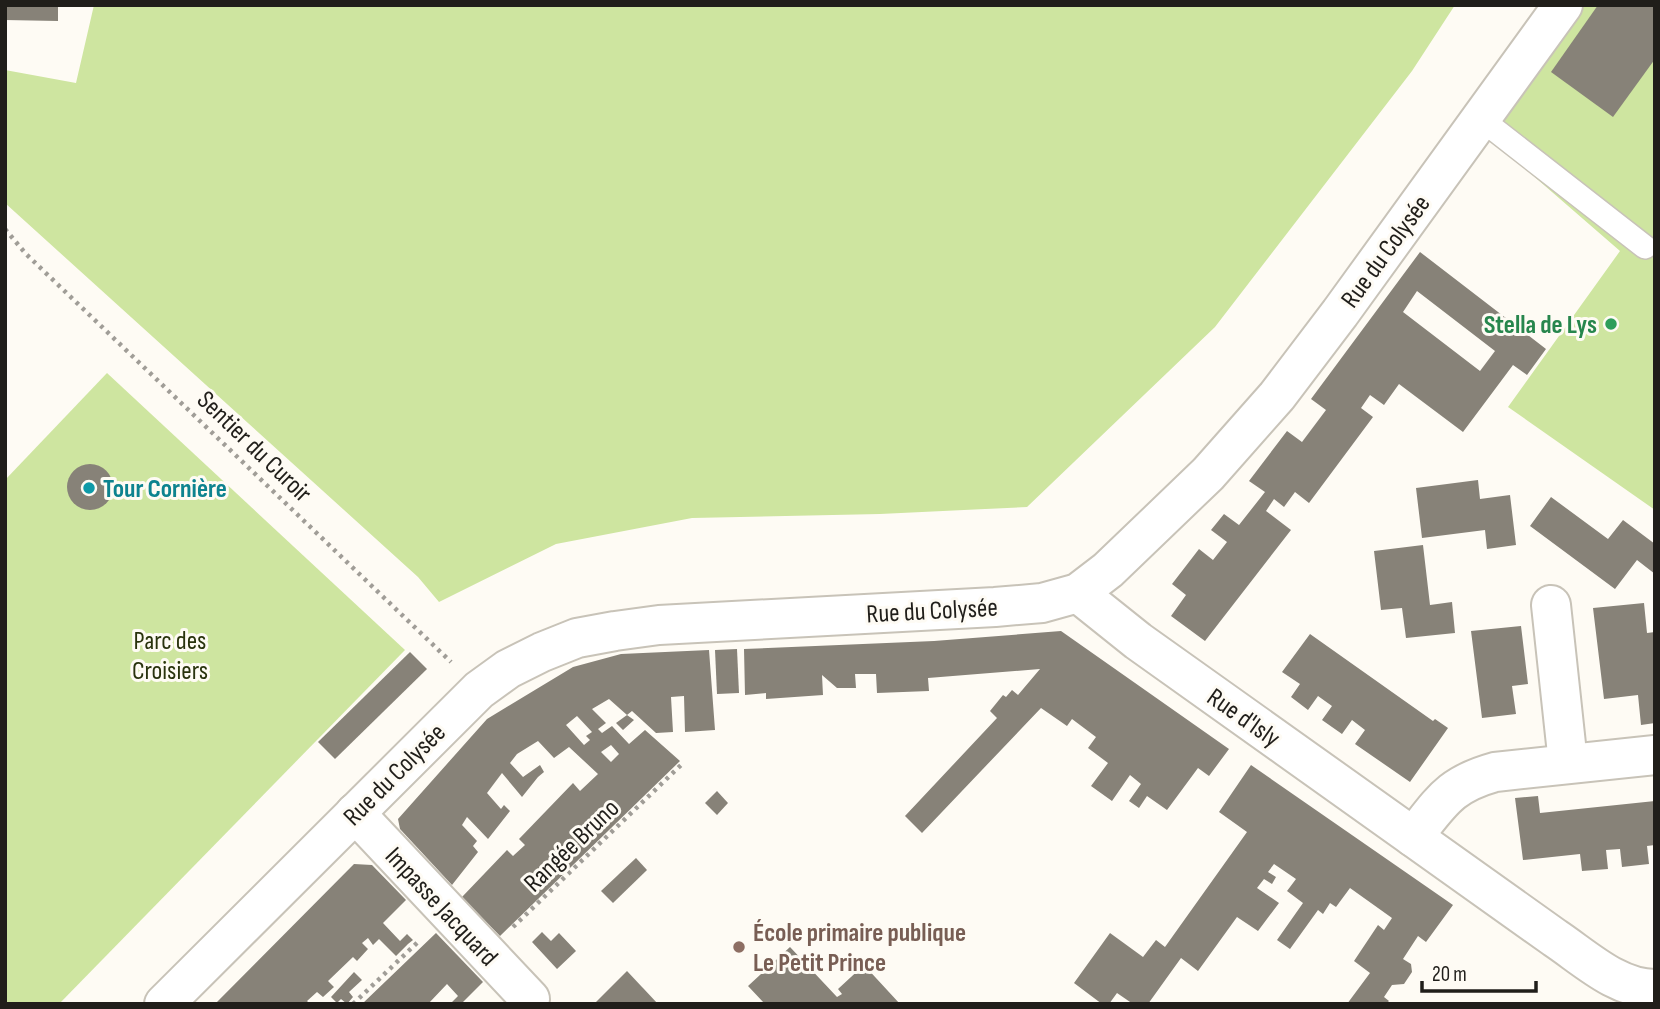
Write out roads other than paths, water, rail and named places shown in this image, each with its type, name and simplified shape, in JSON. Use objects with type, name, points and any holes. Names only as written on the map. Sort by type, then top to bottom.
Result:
[{"type":"street","name":"Rue du Colysée","points":[[164,1004],[480,690],[508,669],[542,652],[578,638],[659,625],[995,607],[1042,603],[1077,593],[1108,570],[1208,474],[1277,396],[1563,5]]},
{"type":"street","name":"Rue d'Isly","points":[[1077,593],[1138,641],[1413,837],[1555,938],[1639,993]]},
{"type":"street","points":[[1551,605],[1568,763]]},
{"type":"street","points":[[1413,837],[1447,795],[1461,783],[1495,772],[1655,755]]},
{"type":"street","name":"Impasse Jacquard","points":[[355,813],[530,999]]},
{"type":"lane","points":[[1481,119],[1645,247]]},
{"type":"place","name":"Stella de Lys","points":[[1611,324]]},
{"type":"place","name":"Tour Cornière","points":[[89,488]]},
{"type":"place","name":"École primaire publique Le Petit Prince","points":[[739,947]]},
{"type":"park label","name":"Parc des Croisiers","points":[[170,655]]}]
